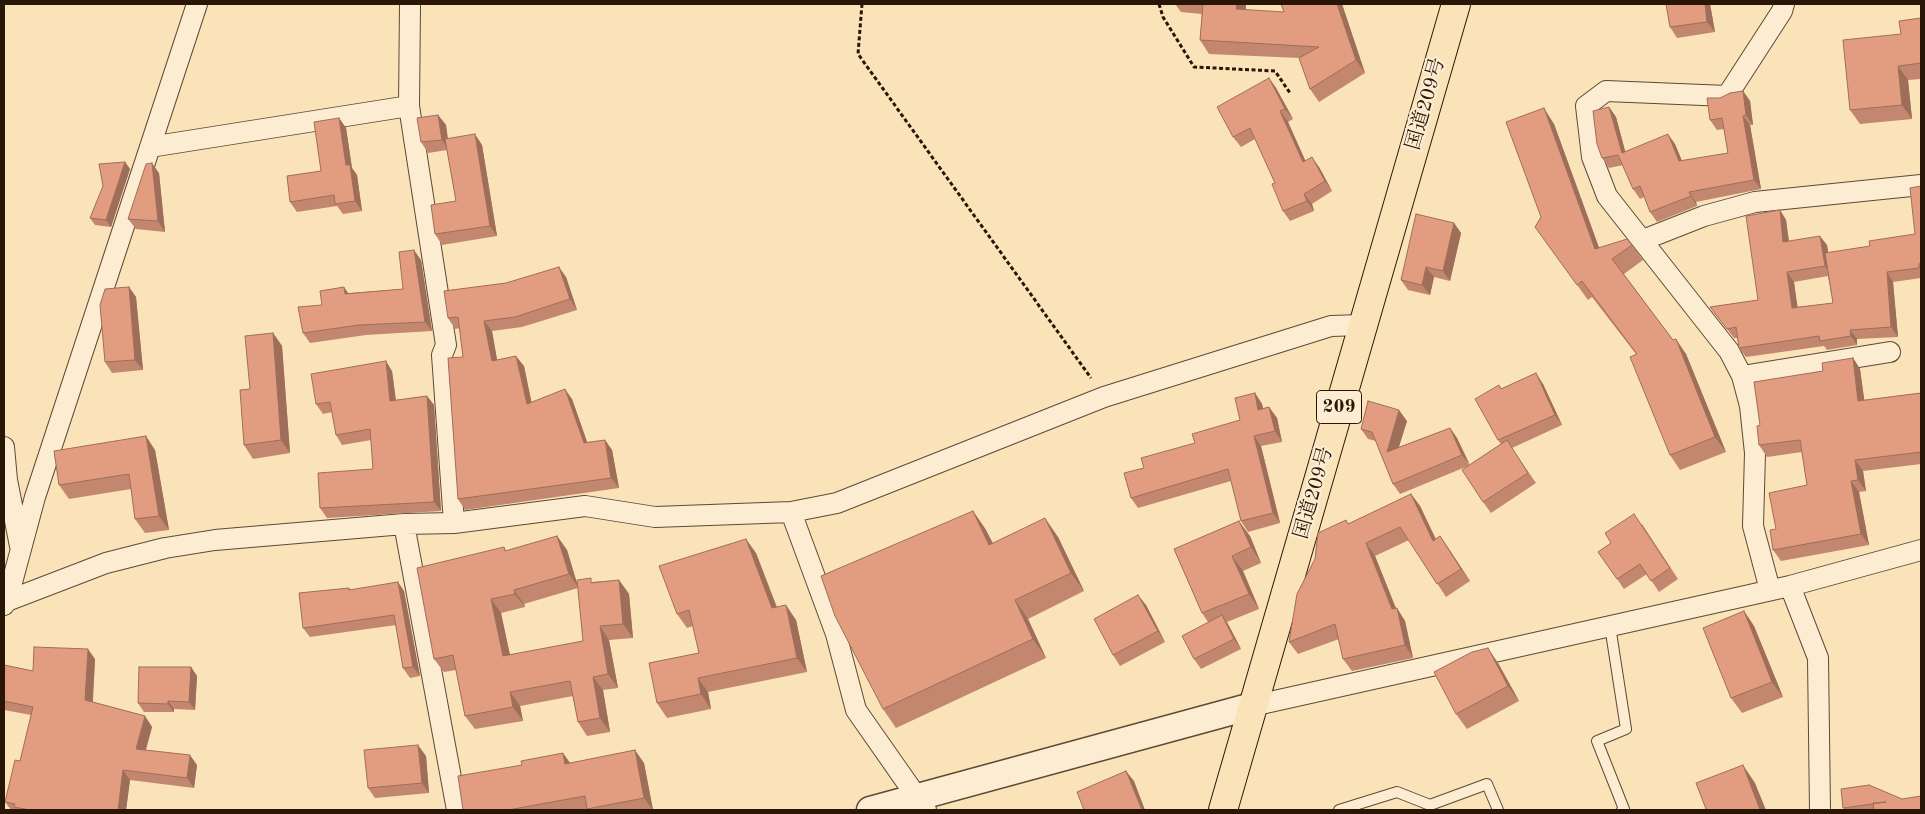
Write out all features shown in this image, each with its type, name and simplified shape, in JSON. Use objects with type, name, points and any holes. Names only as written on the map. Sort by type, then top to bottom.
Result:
[{"type":"highway","name":"国道209号","points":[[1223,810],[1456,4]]},
{"type":"street","points":[[5,603],[35,497],[197,4]]},
{"type":"street","points":[[410,4],[409,106],[446,345],[442,355],[454,523]]},
{"type":"street","points":[[1770,590],[1752,526],[1755,453],[1750,406],[1742,376],[1729,351],[1607,196],[1592,157],[1586,106],[1606,91],[1727,96],[1782,11],[1784,4]]},
{"type":"street","points":[[150,146],[409,106]]},
{"type":"street","points":[[1643,240],[1704,216],[1755,202],[1921,185]]},
{"type":"street","points":[[5,603],[106,563],[164,548],[215,540],[404,524],[454,523],[585,506],[655,517],[791,512],[837,503],[1104,397],[1331,326],[1362,326]]},
{"type":"street","points":[[1742,376],[1890,352]]},
{"type":"street","points":[[4,447],[7,480],[20,550]]},
{"type":"street","points":[[791,512],[836,634],[856,710],[922,804]]},
{"type":"street","points":[[404,524],[456,810]]},
{"type":"street","points":[[870,810],[922,804],[1252,706],[1790,586],[1921,550]]},
{"type":"street","points":[[1790,586],[1818,658],[1820,810]]},
{"type":"lane","points":[[1610,626],[1626,729],[1598,741],[1624,809],[1622,810]]},
{"type":"lane","points":[[1339,810],[1397,792],[1430,805],[1487,784],[1498,810]]},
{"type":"path","points":[[862,4],[858,54],[1104,397]]},
{"type":"path","points":[[1159,4],[1163,17],[1194,66],[1275,71],[1290,93]]},
{"type":"building","points":[[1203,4],[1237,4],[1236,9],[1284,12],[1281,4],[1337,4],[1356,60],[1310,89],[1299,58],[1319,47],[1200,40]]},
{"type":"building","points":[[1666,4],[1705,4],[1707,22],[1670,27]]},
{"type":"building","points":[[1921,18],[1921,63],[1898,66],[1902,105],[1850,110],[1843,40],[1901,34],[1899,21]]},
{"type":"building","points":[[1269,78],[1285,109],[1280,111],[1303,162],[1312,157],[1325,181],[1304,194],[1307,201],[1283,211],[1272,184],[1275,183],[1250,128],[1233,137],[1217,107]]},
{"type":"building","points":[[1743,91],[1746,115],[1743,116],[1754,180],[1689,192],[1691,196],[1650,212],[1640,186],[1633,189],[1618,155],[1602,158],[1597,144],[1593,111],[1609,107],[1622,153],[1668,134],[1679,161],[1728,153],[1722,118],[1710,120],[1707,98],[1720,98],[1730,93]]},
{"type":"building","points":[[1544,108],[1595,249],[1627,239],[1632,245],[1612,259],[1673,340],[1676,339],[1715,437],[1670,455],[1630,357],[1637,354],[1582,281],[1577,285],[1535,227],[1541,217],[1506,122]]},
{"type":"building","points":[[438,115],[442,140],[421,142],[417,118]]},
{"type":"building","points":[[339,118],[346,165],[350,165],[355,201],[335,204],[334,195],[290,202],[287,176],[321,171],[314,122]]},
{"type":"building","points":[[475,134],[490,226],[435,234],[431,205],[456,201],[445,139]]},
{"type":"building","points":[[125,162],[106,220],[90,218],[103,186],[99,164]]},
{"type":"building","points":[[152,163],[158,221],[128,219],[146,164]]},
{"type":"building","points":[[1921,186],[1921,263],[1919,268],[1887,272],[1891,327],[1850,330],[1851,336],[1820,341],[1819,336],[1739,348],[1736,327],[1727,329],[1710,307],[1758,300],[1746,216],[1780,210],[1783,242],[1820,236],[1825,266],[1787,272],[1792,308],[1833,303],[1825,253],[1870,246],[1869,241],[1915,234],[1910,188]]},
{"type":"building","points":[[1416,214],[1454,223],[1443,271],[1426,267],[1422,285],[1401,280]]},
{"type":"building","points":[[414,250],[425,322],[359,325],[303,333],[298,307],[322,305],[320,291],[344,287],[345,294],[403,289],[399,252]]},
{"type":"building","points":[[559,267],[570,299],[515,317],[484,321],[492,361],[516,356],[527,404],[565,389],[584,443],[605,440],[611,478],[458,499],[448,358],[463,357],[458,317],[448,318],[444,291],[506,283]]},
{"type":"building","points":[[129,287],[135,360],[105,362],[100,305],[105,289]]},
{"type":"building","points":[[273,333],[281,440],[244,445],[240,390],[250,389],[245,336]]},
{"type":"building","points":[[1853,358],[1858,401],[1921,393],[1921,452],[1855,460],[1858,480],[1851,481],[1861,534],[1773,550],[1770,530],[1776,529],[1769,493],[1807,485],[1800,440],[1759,445],[1757,426],[1760,425],[1754,382],[1823,371],[1822,363]]},
{"type":"building","points":[[386,361],[390,401],[427,396],[434,502],[320,508],[318,473],[373,469],[370,429],[336,435],[330,402],[316,404],[311,374]]},
{"type":"building","points":[[1536,373],[1555,415],[1498,440],[1475,399],[1499,385],[1501,389]]},
{"type":"building","points":[[1255,393],[1258,410],[1269,407],[1275,431],[1254,436],[1273,513],[1241,521],[1228,469],[1131,498],[1124,473],[1144,468],[1141,458],[1195,443],[1192,434],[1240,420],[1235,398]]},
{"type":"building","points":[[1368,401],[1399,410],[1387,452],[1450,428],[1462,455],[1393,484],[1372,432],[1361,429]]},
{"type":"building","points":[[146,436],[159,516],[135,519],[129,474],[59,485],[54,451]]},
{"type":"building","points":[[1507,440],[1528,473],[1483,502],[1462,470]]},
{"type":"building","points":[[1411,494],[1433,541],[1440,536],[1461,569],[1437,584],[1400,527],[1366,543],[1392,609],[1397,608],[1405,645],[1343,659],[1335,624],[1289,642],[1297,594],[1315,559],[1318,533],[1346,520],[1348,524]]},
{"type":"building","points":[[973,511],[989,545],[1045,518],[1071,573],[1015,600],[1033,639],[883,709],[835,616],[821,576]]},
{"type":"building","points":[[1634,514],[1670,568],[1651,581],[1640,564],[1617,579],[1598,552],[1611,543],[1605,533]]},
{"type":"building","points":[[1239,521],[1251,547],[1232,556],[1249,594],[1202,613],[1174,549]]},
{"type":"building","points":[[557,536],[569,574],[514,590],[515,594],[491,599],[503,656],[583,641],[577,580],[591,578],[591,583],[619,580],[623,624],[600,626],[608,674],[593,677],[600,718],[578,722],[570,681],[510,692],[513,707],[465,716],[453,655],[434,659],[417,568],[504,547],[505,551]]},
{"type":"building","points":[[746,539],[772,608],[786,605],[797,658],[698,678],[701,694],[657,703],[649,663],[699,653],[689,610],[677,614],[659,566]]},
{"type":"building","points":[[398,582],[413,667],[403,668],[394,615],[303,628],[299,593],[349,588],[349,590]]},
{"type":"building","points":[[1138,595],[1158,631],[1113,655],[1094,619]]},
{"type":"building","points":[[1744,611],[1772,682],[1731,698],[1703,628]]},
{"type":"building","points":[[1222,615],[1234,639],[1194,659],[1182,636]]},
{"type":"building","points":[[34,647],[88,649],[85,700],[145,716],[136,749],[190,755],[187,778],[123,770],[118,810],[30,810],[14,807],[15,804],[5,802],[15,760],[20,761],[33,707],[4,701],[4,665],[33,671]]},
{"type":"building","points":[[1488,648],[1508,686],[1456,714],[1434,672],[1472,652]]},
{"type":"building","points":[[139,667],[191,667],[189,702],[168,701],[168,704],[138,703]]},
{"type":"building","points":[[418,745],[422,783],[368,788],[364,750]]},
{"type":"building","points":[[635,750],[644,798],[587,809],[585,796],[508,810],[463,810],[458,776],[522,765],[521,761],[563,753],[565,764]]},
{"type":"building","points":[[1743,765],[1760,810],[1703,810],[1706,809],[1696,783]]},
{"type":"building","points":[[1126,771],[1142,810],[1084,810],[1077,792]]},
{"type":"building","points":[[1869,785],[1902,799],[1921,796],[1921,810],[1874,810],[1873,804],[1843,808],[1841,789]]}]
